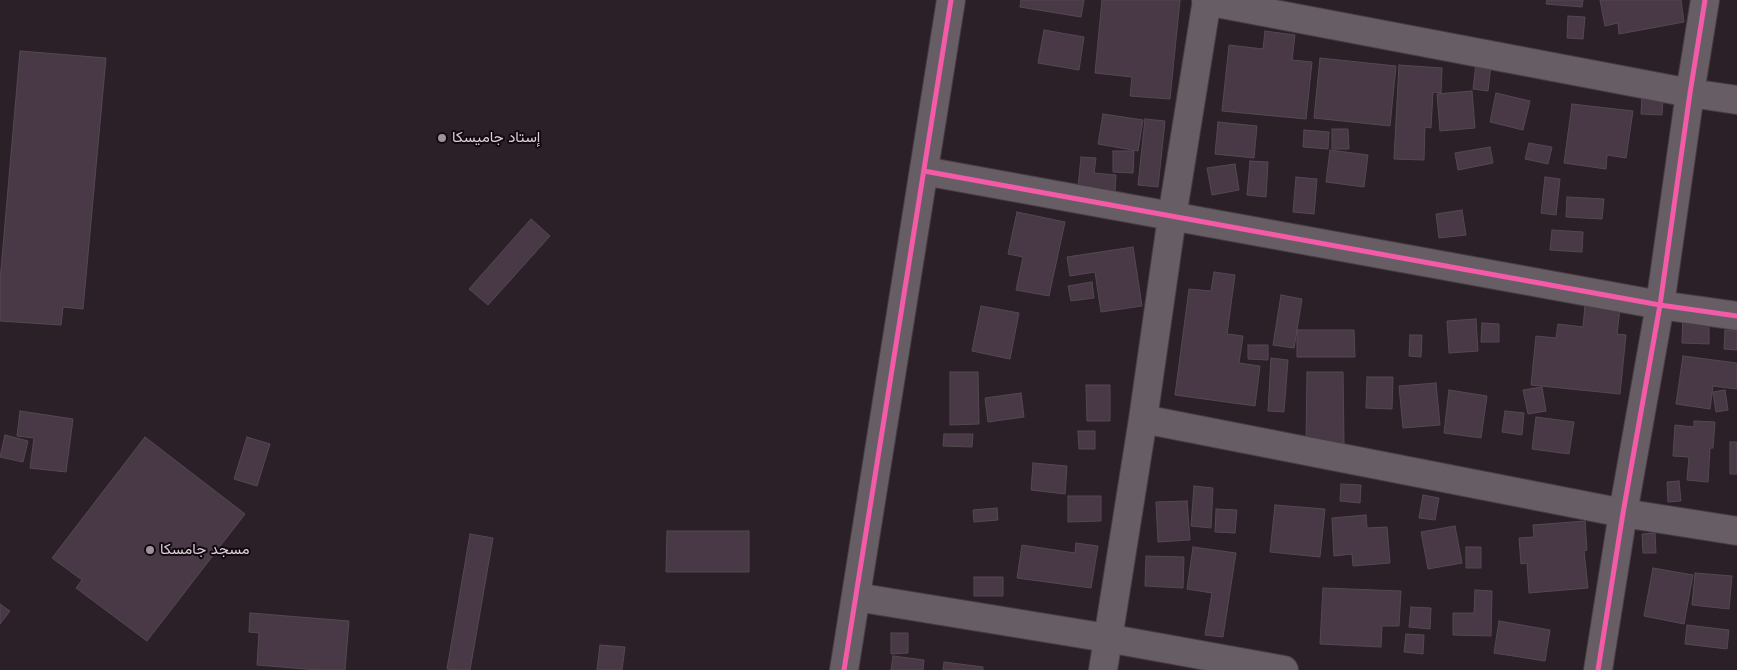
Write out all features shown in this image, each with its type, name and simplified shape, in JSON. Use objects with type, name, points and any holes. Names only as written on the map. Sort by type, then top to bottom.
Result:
[{"type":"street","points":[[844,670],[951,0]]},
{"type":"street","points":[[1598,670],[1623,512],[1660,305],[1705,0]]},
{"type":"street","points":[[1103,670],[1206,1],[1690,93],[1737,100]]},
{"type":"street","points":[[924,171],[1660,305],[1737,316]]},
{"type":"street","points":[[1143,419],[1623,512],[1737,531]]},
{"type":"street","points":[[856,597],[1107,638],[1284,670]]},
{"type":"building","points":[[1021,0],[1084,0],[1081,17],[1020,7]]},
{"type":"building","points":[[1102,0],[1180,0],[1170,99],[1130,96],[1132,77],[1095,73]]},
{"type":"building","points":[[1547,0],[1583,0],[1582,7],[1546,4]]},
{"type":"building","points":[[1600,0],[1681,0],[1684,22],[1619,34],[1618,23],[1605,26]]},
{"type":"building","points":[[1568,16],[1585,17],[1583,39],[1567,38]]},
{"type":"building","points":[[1044,30],[1084,37],[1079,70],[1038,63]]},
{"type":"building","points":[[1265,31],[1295,35],[1292,60],[1312,62],[1306,119],[1222,111],[1229,45],[1263,49]]},
{"type":"building","points":[[20,51],[106,58],[83,309],[63,307],[61,325],[0,321],[0,281]]},
{"type":"building","points":[[1320,58],[1396,66],[1390,126],[1314,118]]},
{"type":"building","points":[[1476,64],[1491,65],[1488,91],[1473,89]]},
{"type":"building","points":[[1399,65],[1442,68],[1441,93],[1433,92],[1431,128],[1425,127],[1424,160],[1394,159]]},
{"type":"building","points":[[1472,91],[1475,128],[1440,131],[1437,94]]},
{"type":"building","points":[[1496,93],[1530,101],[1523,130],[1490,122]]},
{"type":"building","points":[[1642,93],[1663,94],[1662,115],[1641,114]]},
{"type":"building","points":[[1572,104],[1633,111],[1626,158],[1607,155],[1606,169],[1564,163]]},
{"type":"building","points":[[1103,114],[1143,120],[1138,151],[1098,144]]},
{"type":"building","points":[[1145,119],[1165,121],[1158,187],[1138,185]]},
{"type":"building","points":[[1218,122],[1257,126],[1254,158],[1215,154]]},
{"type":"building","points":[[1332,129],[1348,129],[1349,149],[1332,149]]},
{"type":"building","points":[[1304,130],[1329,132],[1328,149],[1303,147]]},
{"type":"building","points":[[1529,143],[1552,147],[1548,164],[1525,159]]},
{"type":"building","points":[[1490,147],[1493,163],[1458,170],[1455,153]]},
{"type":"building","points":[[1330,150],[1368,155],[1364,187],[1326,182]]},
{"type":"building","points":[[1113,151],[1134,151],[1133,173],[1113,172]]},
{"type":"building","points":[[1081,157],[1096,158],[1094,173],[1116,175],[1115,191],[1078,188]]},
{"type":"building","points":[[1250,161],[1268,162],[1266,197],[1247,195]]},
{"type":"building","points":[[1235,164],[1239,190],[1212,195],[1207,168]]},
{"type":"building","points":[[1296,177],[1317,179],[1314,214],[1293,212]]},
{"type":"building","points":[[1545,177],[1560,179],[1556,215],[1541,213]]},
{"type":"building","points":[[1567,197],[1604,199],[1602,219],[1566,217]]},
{"type":"building","points":[[1462,210],[1466,235],[1439,238],[1436,214]]},
{"type":"building","points":[[1017,212],[1065,222],[1049,296],[1016,290],[1023,257],[1008,254]]},
{"type":"building","points":[[531,219],[550,236],[488,305],[469,289]]},
{"type":"building","points":[[1552,230],[1583,232],[1582,252],[1550,250]]},
{"type":"building","points":[[1133,247],[1142,306],[1101,312],[1095,272],[1070,276],[1067,257]]},
{"type":"building","points":[[1214,272],[1235,275],[1227,334],[1243,336],[1239,363],[1260,366],[1255,406],[1175,395],[1189,289],[1211,291]]},
{"type":"building","points":[[1092,282],[1094,298],[1071,301],[1068,286]]},
{"type":"building","points":[[1281,295],[1302,299],[1294,348],[1273,345]]},
{"type":"building","points":[[1585,305],[1620,309],[1617,334],[1626,335],[1620,394],[1531,385],[1536,336],[1556,338],[1558,324],[1583,327]]},
{"type":"building","points":[[981,306],[1019,313],[1010,359],[972,351]]},
{"type":"building","points":[[1683,310],[1709,311],[1709,344],[1682,343]]},
{"type":"building","points":[[1476,319],[1478,351],[1449,353],[1447,321]]},
{"type":"building","points":[[1482,323],[1499,324],[1499,342],[1481,342]]},
{"type":"building","points":[[1297,330],[1354,330],[1355,357],[1297,357]]},
{"type":"building","points":[[1725,330],[1737,331],[1737,350],[1724,349]]},
{"type":"building","points":[[1410,335],[1422,335],[1421,357],[1409,356]]},
{"type":"building","points":[[1248,345],[1268,345],[1268,360],[1248,359]]},
{"type":"building","points":[[1683,356],[1737,363],[1737,389],[1713,386],[1710,409],[1676,404]]},
{"type":"building","points":[[1271,358],[1288,360],[1284,412],[1268,411]]},
{"type":"building","points":[[950,372],[978,372],[979,424],[950,425]]},
{"type":"building","points":[[1307,372],[1343,372],[1344,443],[1306,443]]},
{"type":"building","points":[[1367,377],[1393,377],[1392,409],[1366,408]]},
{"type":"building","points":[[1436,383],[1440,425],[1403,428],[1399,386]]},
{"type":"building","points":[[1086,385],[1110,385],[1110,421],[1087,421]]},
{"type":"building","points":[[1542,387],[1546,411],[1528,414],[1523,390]]},
{"type":"building","points":[[1449,390],[1487,396],[1481,438],[1444,433]]},
{"type":"building","points":[[1725,390],[1728,410],[1716,412],[1713,392]]},
{"type":"building","points":[[1021,393],[1024,417],[988,422],[985,398]]},
{"type":"building","points":[[20,411],[73,419],[66,472],[30,468],[34,438],[17,436]]},
{"type":"building","points":[[1505,411],[1524,413],[1522,435],[1502,432]]},
{"type":"building","points":[[1536,417],[1574,422],[1569,454],[1532,449]]},
{"type":"building","points":[[1694,421],[1715,422],[1713,448],[1710,448],[1708,482],[1687,480],[1689,457],[1673,456],[1675,425],[1694,427]]},
{"type":"building","points":[[1078,431],[1095,431],[1095,449],[1079,449]]},
{"type":"building","points":[[944,434],[973,434],[972,447],[943,446]]},
{"type":"building","points":[[5,435],[28,441],[23,462],[0,457]]},
{"type":"building","points":[[145,437],[245,514],[147,641],[76,588],[82,580],[52,558]]},
{"type":"building","points":[[247,437],[270,444],[257,486],[234,479]]},
{"type":"building","points":[[1730,442],[1737,442],[1737,474],[1730,474]]},
{"type":"building","points":[[1033,463],[1067,466],[1065,494],[1031,490]]},
{"type":"building","points":[[1679,481],[1681,501],[1668,502],[1667,482]]},
{"type":"building","points":[[1341,484],[1361,485],[1360,503],[1340,501]]},
{"type":"building","points":[[1194,486],[1213,488],[1211,528],[1191,526]]},
{"type":"building","points":[[1423,495],[1439,498],[1435,520],[1419,518]]},
{"type":"building","points":[[1068,496],[1101,496],[1101,521],[1068,522]]},
{"type":"building","points":[[1187,501],[1190,540],[1158,542],[1156,502]]},
{"type":"building","points":[[1275,505],[1325,509],[1320,557],[1270,552]]},
{"type":"building","points":[[997,508],[998,520],[974,522],[973,510]]},
{"type":"building","points":[[1216,509],[1237,510],[1235,533],[1215,532]]},
{"type":"building","points":[[1366,515],[1367,528],[1387,527],[1390,563],[1353,566],[1352,554],[1334,556],[1332,518]]},
{"type":"building","points":[[1585,521],[1587,550],[1584,551],[1588,588],[1529,593],[1527,563],[1521,564],[1519,538],[1534,537],[1533,525]]},
{"type":"building","points":[[1455,526],[1462,563],[1428,569],[1421,532]]},
{"type":"building","points":[[667,531],[749,531],[749,572],[666,572]]},
{"type":"building","points":[[1655,533],[1656,553],[1643,553],[1642,534]]},
{"type":"building","points":[[470,534],[493,538],[470,670],[453,670],[447,669]]},
{"type":"building","points":[[1076,543],[1098,546],[1091,588],[1017,578],[1022,545],[1075,553]]},
{"type":"building","points":[[1193,547],[1236,553],[1223,637],[1205,635],[1212,593],[1187,589]]},
{"type":"building","points":[[1466,547],[1481,547],[1481,568],[1466,568]]},
{"type":"building","points":[[1146,556],[1184,557],[1183,588],[1145,586]]},
{"type":"building","points":[[1653,568],[1693,575],[1684,624],[1644,616]]},
{"type":"building","points":[[1695,573],[1732,576],[1729,609],[1692,605]]},
{"type":"building","points":[[974,577],[1003,577],[1003,596],[974,596]]},
{"type":"building","points":[[1323,588],[1401,591],[1399,626],[1382,626],[1381,647],[1320,644]]},
{"type":"building","points":[[1475,590],[1492,591],[1491,636],[1453,635],[1453,613],[1474,613]]},
{"type":"building","points":[[0,604],[10,611],[0,624]]},
{"type":"building","points":[[1411,607],[1431,608],[1430,629],[1409,627]]},
{"type":"building","points":[[250,613],[349,621],[345,670],[318,670],[257,665],[259,633],[249,632]]},
{"type":"building","points":[[1499,621],[1550,630],[1545,661],[1494,653]]},
{"type":"building","points":[[1687,625],[1729,630],[1727,649],[1685,644]]},
{"type":"building","points":[[891,633],[908,633],[908,653],[891,654]]},
{"type":"building","points":[[1406,634],[1424,635],[1423,654],[1404,652]]},
{"type":"building","points":[[600,645],[625,647],[622,670],[597,670]]},
{"type":"building","points":[[893,656],[924,660],[923,670],[891,670]]},
{"type":"building","points":[[944,662],[983,667],[983,670],[943,670]]},
{"type":"cycle path","points":[[844,670],[951,0]]},
{"type":"cycle path","points":[[1598,670],[1623,513],[1660,305],[1705,0]]},
{"type":"cycle path","points":[[924,171],[1660,305],[1737,316]]},
{"type":"place","name":"إستاد جاميسكا","points":[[442,138]]},
{"type":"place","name":"مسجد جامسكا","points":[[150,550]]}]
